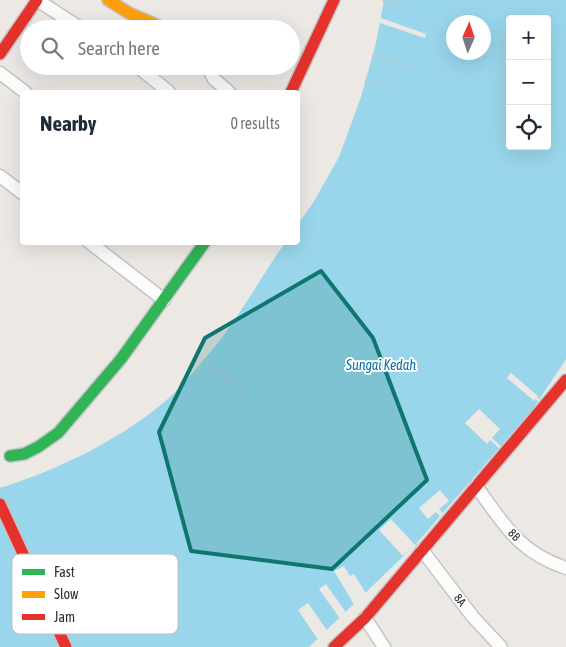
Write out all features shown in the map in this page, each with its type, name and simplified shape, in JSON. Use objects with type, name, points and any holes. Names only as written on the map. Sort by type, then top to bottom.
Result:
[{"type":"street","points":[[23,20],[37,0],[68,20]]},
{"type":"street","points":[[108,0],[146,20]]},
{"type":"street","points":[[300,73],[334,0]]},
{"type":"street","points":[[0,54],[20,25]]},
{"type":"street","points":[[0,73],[22,90]]},
{"type":"street","points":[[148,75],[167,90]]},
{"type":"street","points":[[212,75],[227,90]]},
{"type":"street","points":[[292,90],[299,75]]},
{"type":"street","points":[[0,176],[20,191]]},
{"type":"street","points":[[93,245],[164,300]]},
{"type":"street","points":[[10,456],[24,454],[58,433],[121,359],[204,245]]},
{"type":"street","points":[[334,647],[365,618],[476,486],[565,385]]},
{"type":"street","name":"8B","points":[[476,486],[509,532],[537,556],[566,568]]},
{"type":"street","points":[[0,504],[23,554]]},
{"type":"street","name":"8A","points":[[422,550],[473,617],[502,647]]},
{"type":"street","points":[[365,618],[384,647]]},
{"type":"street","points":[[60,634],[66,647]]},
{"type":"path","points":[[382,0],[409,7]]},
{"type":"path","points":[[372,55],[409,67]]},
{"type":"path","points":[[365,80],[387,91]]},
{"type":"path","points":[[204,359],[245,396]]},
{"type":"highlighted area","points":[[321,271],[373,338],[427,480],[332,569],[191,551],[159,432],[205,338]]},
{"type":"water","name":"Sungai Kedah","points":[[384,0],[566,0],[566,359],[533,409],[415,545],[309,647],[0,647],[0,488],[45,472],[90,451],[132,426],[170,397],[213,349],[284,245],[300,245],[300,221],[313,203],[339,157],[361,97],[376,43]]},
{"type":"pier","points":[[378,17],[426,34],[425,38],[377,22]]},
{"type":"pier","points":[[511,373],[542,401],[540,403],[535,399],[534,401],[507,378]]},
{"type":"pier","points":[[479,409],[500,429],[492,438],[504,449],[503,452],[490,440],[487,444],[465,423]]},
{"type":"pier","points":[[440,490],[449,501],[439,509],[445,516],[442,519],[436,512],[428,519],[419,508]]},
{"type":"pier","points":[[391,519],[415,545],[403,556],[379,530]]},
{"type":"pier","points":[[344,566],[350,576],[354,574],[367,595],[355,606],[334,571]]},
{"type":"pier","points":[[326,584],[347,614],[341,620],[319,589]]},
{"type":"pier","points":[[308,603],[328,632],[319,641],[298,610]]},
{"type":"traffic: fast","points":[[10,456],[24,454],[58,433],[121,359],[203,245]]},
{"type":"traffic: slow","points":[[108,0],[129,13],[145,20]]},
{"type":"traffic: jam","points":[[23,20],[37,0]]},
{"type":"traffic: jam","points":[[300,73],[334,0]]},
{"type":"traffic: jam","points":[[0,54],[20,25]]},
{"type":"traffic: jam","points":[[292,90],[299,75]]},
{"type":"traffic: jam","points":[[334,647],[365,618],[566,380]]},
{"type":"traffic: jam","points":[[0,504],[23,554]]},
{"type":"traffic: jam","points":[[60,634],[66,647]]}]
